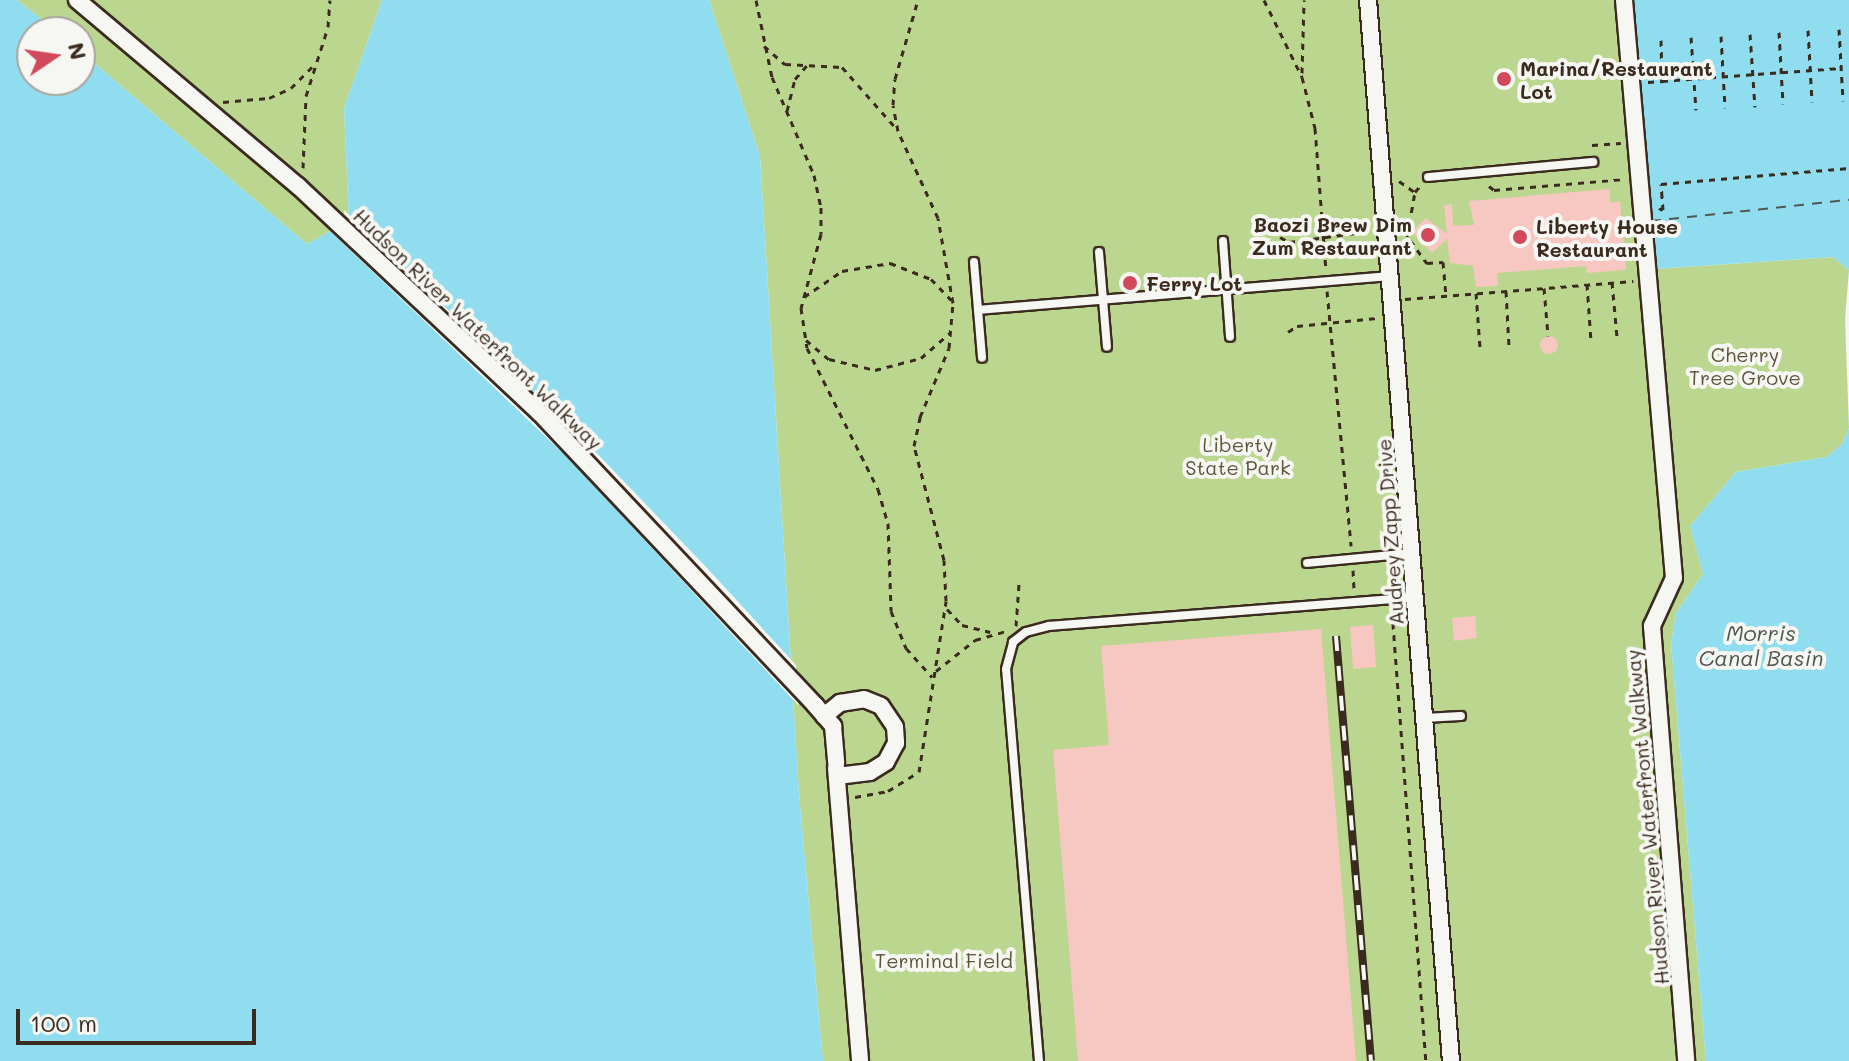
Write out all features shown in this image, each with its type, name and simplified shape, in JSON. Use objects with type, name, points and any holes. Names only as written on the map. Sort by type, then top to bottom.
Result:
[{"type":"street","name":"Hudson River Waterfront Walkway","points":[[77,0],[305,192],[539,412],[833,726],[860,1061]]},
{"type":"street","name":"Audrey Zapp Drive","points":[[1368,0],[1385,229],[1397,280],[1415,597],[1451,1061]]},
{"type":"street","name":"Hudson River Waterfront Walkway","points":[[1624,0],[1674,578],[1652,626],[1686,1061]]},
{"type":"street","points":[[820,710],[864,699],[881,706],[895,727],[896,743],[886,762],[870,772],[836,769]]},
{"type":"lane","points":[[1428,177],[1593,162]]},
{"type":"lane","points":[[1223,241],[1230,337]]},
{"type":"lane","points":[[1099,252],[1107,347]]},
{"type":"lane","points":[[974,262],[982,358]]},
{"type":"lane","points":[[978,310],[1326,281],[1397,280]]},
{"type":"lane","points":[[1307,563],[1413,552]]},
{"type":"lane","points":[[1039,1061],[1006,669],[1013,642],[1034,629],[1415,597]]},
{"type":"lane","points":[[1424,718],[1461,716]]},
{"type":"path","points":[[305,192],[304,106],[314,64],[328,27],[330,0]]},
{"type":"path","points":[[756,0],[761,36],[788,118],[814,175],[821,207],[821,234],[803,298],[804,337],[816,371],[862,451],[884,506],[895,624],[906,648],[933,678]]},
{"type":"path","points":[[898,131],[895,79],[918,0]]},
{"type":"path","points":[[1264,0],[1302,77]]},
{"type":"path","points":[[1304,0],[1302,77],[1319,157],[1326,281],[1355,602]]},
{"type":"path","points":[[1839,29],[1843,101]]},
{"type":"path","points":[[1808,30],[1812,102]]},
{"type":"path","points":[[1779,32],[1783,104]]},
{"type":"path","points":[[1750,34],[1755,107]]},
{"type":"path","points":[[761,36],[779,61],[807,65],[834,64],[851,73],[898,131],[938,218],[953,303],[952,329],[914,446],[942,546],[946,601],[924,757],[915,778],[876,795],[839,798]]},
{"type":"path","points":[[1721,36],[1725,108]]},
{"type":"path","points":[[1691,37],[1696,110]]},
{"type":"path","points":[[1661,40],[1662,81],[1684,79]]},
{"type":"path","points":[[213,100],[269,98],[291,88],[314,64]]},
{"type":"path","points":[[788,118],[792,88],[807,65]]},
{"type":"path","points":[[1631,83],[1841,68]]},
{"type":"path","points":[[1592,145],[1636,141]]},
{"type":"path","points":[[1662,197],[1661,184],[1849,168]]},
{"type":"path","points":[[1402,253],[1410,240],[1415,192],[1428,177]]},
{"type":"path","points":[[1489,186],[1494,190],[1640,178]]},
{"type":"path","points":[[1382,182],[1405,181],[1415,192]]},
{"type":"path","points":[[1280,237],[1289,242],[1324,240],[1385,229]]},
{"type":"path","points":[[1410,240],[1427,263],[1443,262],[1446,295]]},
{"type":"path","points":[[803,298],[842,271],[890,263],[931,279],[953,303]]},
{"type":"path","points":[[1288,332],[1297,326],[1331,323],[1446,295],[1648,279]]},
{"type":"path","points":[[1397,280],[1397,305]]},
{"type":"path","points":[[1612,282],[1617,337]]},
{"type":"path","points":[[1587,284],[1591,341]]},
{"type":"path","points":[[1544,288],[1548,336]]},
{"type":"path","points":[[1506,291],[1509,347]]},
{"type":"path","points":[[1476,293],[1480,348]]},
{"type":"path","points":[[804,337],[829,359],[875,370],[921,358],[952,329]]},
{"type":"path","points":[[1016,630],[1019,584]]},
{"type":"path","points":[[1391,599],[1426,1061]]},
{"type":"path","points":[[946,601],[954,620],[996,633]]},
{"type":"path","points":[[933,678],[954,653],[996,633],[1034,629]]},
{"type":"green space","points":[[17,0],[382,0],[344,108],[349,221],[307,244],[96,65],[96,16],[38,16]]},
{"type":"green space","name":"Liberty State Park","points":[[709,0],[1633,0],[1655,269],[1833,257],[1849,270],[1845,319],[1849,428],[1842,444],[1827,457],[1736,472],[1690,526],[1703,574],[1676,613],[1671,643],[1706,1061],[823,1061],[799,793],[760,156]]},
{"type":"water","points":[[0,0],[17,0],[38,16],[16,16],[16,96],[96,96],[96,65],[307,244],[349,221],[344,108],[382,0],[709,0],[760,156],[799,793],[823,1061],[0,1061]]},
{"type":"water","points":[[1633,0],[1849,0],[1849,270],[1833,257],[1655,269]]},
{"type":"water","name":"Morris Canal Basin","points":[[1849,428],[1849,1061],[1706,1061],[1671,643],[1676,613],[1703,574],[1690,526],[1736,472],[1827,457],[1842,444]]},
{"type":"pier","points":[[344,210],[587,443],[708,569],[796,665],[798,705],[569,459],[329,230],[345,220]]},
{"type":"building","name":"Liberty House Restaurant","points":[[1610,189],[1610,203],[1620,201],[1626,270],[1587,273],[1586,266],[1497,273],[1498,286],[1476,287],[1473,266],[1450,263],[1447,239],[1432,253],[1412,232],[1426,218],[1447,234],[1444,205],[1452,204],[1453,226],[1474,225],[1469,201]]},
{"type":"building","points":[[1545,336],[1553,336],[1558,345],[1556,352],[1545,354],[1540,349],[1540,341]]},
{"type":"building","points":[[1475,616],[1477,638],[1454,641],[1452,618]]},
{"type":"building","points":[[1373,625],[1376,667],[1353,669],[1350,627]]},
{"type":"building","points":[[1321,629],[1356,1061],[1078,1061],[1053,750],[1109,745],[1101,646]]},
{"type":"ferry route","points":[[1651,221],[1849,200]]},
{"type":"railway","points":[[1336,636],[1371,1061]]},
{"type":"place","name":"Marina/Restaurant Lot","points":[[1504,79]]},
{"type":"place","name":"Baozi Brew Dim Zum Restaurant","points":[[1428,235]]},
{"type":"place","name":"Liberty House Restaurant","points":[[1520,237]]},
{"type":"place","name":"Ferry Lot","points":[[1130,283]]},
{"type":"park label","name":"Cherry Tree Grove","points":[[1745,366]]},
{"type":"park label","name":"Terminal Field","points":[[944,960]]}]
